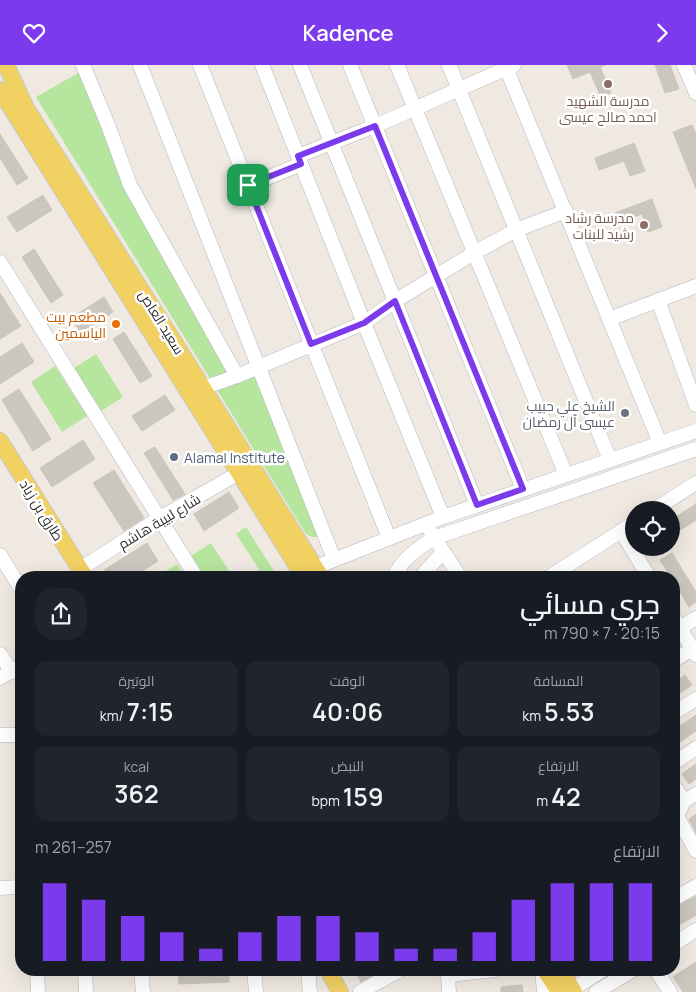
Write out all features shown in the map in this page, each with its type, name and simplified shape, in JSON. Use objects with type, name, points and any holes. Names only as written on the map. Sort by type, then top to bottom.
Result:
[{"type":"main road","points":[[0,69],[6,65]]},
{"type":"main road","name":"سعيد العاص","points":[[6,65],[7,87],[26,108],[203,388],[309,571]]},
{"type":"main road","points":[[12,65],[7,87],[239,473],[309,571]]},
{"type":"main road","name":"طارق بن زياد","points":[[0,441],[81,571]]},
{"type":"main road","points":[[331,976],[340,992]]},
{"type":"main road","points":[[551,976],[569,991]]},
{"type":"main road","points":[[563,976],[569,991]]},
{"type":"street","points":[[83,65],[130,185],[237,375]]},
{"type":"street","points":[[140,65],[334,559]]},
{"type":"street","points":[[200,65],[389,538]]},
{"type":"street","points":[[262,65],[443,517]]},
{"type":"street","points":[[300,65],[477,505]]},
{"type":"street","points":[[350,65],[523,489]]},
{"type":"street","points":[[397,65],[566,475]]},
{"type":"street","points":[[449,65],[610,460]]},
{"type":"street","points":[[684,65],[694,84]]},
{"type":"street","points":[[248,185],[331,143],[459,90],[509,66],[660,443]]},
{"type":"street","points":[[203,388],[364,323],[395,301],[474,253],[516,230],[566,211]]},
{"type":"street","points":[[0,262],[192,571]]},
{"type":"street","points":[[609,319],[696,286]]},
{"type":"street","points":[[658,300],[696,405]]},
{"type":"street","points":[[316,571],[334,559],[443,517],[690,433],[695,450],[434,538],[418,548],[406,559],[398,571]]},
{"type":"street","name":"شارع لبيبة هاشم","points":[[85,571],[160,519],[239,473]]},
{"type":"street","points":[[668,501],[696,483]]},
{"type":"street","points":[[426,524],[456,571]]},
{"type":"street","points":[[561,571],[625,529]]},
{"type":"street","points":[[621,531],[645,571]]},
{"type":"street","points":[[426,571],[443,552]]},
{"type":"street","points":[[0,555],[15,579]]},
{"type":"street","points":[[680,622],[696,618]]},
{"type":"street","points":[[680,628],[694,652],[680,658]]},
{"type":"street","points":[[0,654],[11,672]]},
{"type":"street","points":[[680,709],[696,699]]},
{"type":"street","points":[[0,735],[15,735]]},
{"type":"street","points":[[680,759],[696,748]]},
{"type":"street","points":[[680,812],[690,798]]},
{"type":"street","points":[[680,822],[696,851]]},
{"type":"street","points":[[680,895],[696,886]]},
{"type":"street","points":[[0,888],[15,887]]},
{"type":"street","points":[[680,940],[696,930]]},
{"type":"street","points":[[37,976],[38,992]]},
{"type":"street","points":[[85,976],[86,992]]},
{"type":"street","points":[[142,976],[143,992]]},
{"type":"street","points":[[255,976],[256,992]]},
{"type":"street","points":[[309,976],[310,992]]},
{"type":"street","points":[[360,992],[389,976]]},
{"type":"street","points":[[446,976],[449,992]]},
{"type":"street","points":[[544,976],[544,992]]},
{"type":"street","points":[[569,991],[593,976]]},
{"type":"street","points":[[596,992],[612,988],[626,976]]},
{"type":"street","points":[[660,976],[670,992]]},
{"type":"green space","points":[[80,72],[126,188],[237,380],[254,372],[320,537],[312,537],[306,534],[36,97]]},
{"type":"green space","points":[[96,354],[123,397],[101,411],[74,368]]},
{"type":"green space","points":[[55,366],[87,416],[62,432],[31,382]]},
{"type":"green space","points":[[246,527],[274,571],[260,571],[236,534]]},
{"type":"green space","points":[[211,543],[229,571],[201,571],[191,556]]},
{"type":"green space","points":[[177,564],[181,571],[166,571]]},
{"type":"building","points":[[567,65],[606,65],[600,67],[611,93],[601,97],[590,72],[573,79]]},
{"type":"building","points":[[655,65],[670,65],[679,89],[665,93]]},
{"type":"building","points":[[692,125],[696,134],[696,189],[673,132]]},
{"type":"building","points":[[0,134],[28,178],[17,185],[0,158]]},
{"type":"building","points":[[634,143],[645,171],[630,176],[624,161],[599,170],[595,158]]},
{"type":"building","points":[[43,195],[52,210],[17,232],[7,217]]},
{"type":"building","points":[[652,199],[662,227],[648,232],[642,214],[618,223],[615,213]]},
{"type":"building","points":[[34,249],[63,295],[51,303],[22,257]]},
{"type":"building","points":[[0,293],[21,326],[0,339]]},
{"type":"building","points":[[104,297],[113,312],[81,333],[71,318]]},
{"type":"building","points":[[124,332],[152,376],[140,383],[113,339]]},
{"type":"building","points":[[22,343],[34,362],[0,384],[0,357]]},
{"type":"building","points":[[19,389],[51,439],[33,451],[2,400]]},
{"type":"building","points":[[165,395],[175,410],[142,431],[132,416]]},
{"type":"building","points":[[83,440],[95,459],[52,487],[40,468]]},
{"type":"building","points":[[155,447],[185,494],[173,500],[144,453]]},
{"type":"building","points":[[114,470],[144,518],[124,531],[93,483]]},
{"type":"building","points":[[229,492],[239,508],[204,531],[194,514]]},
{"type":"building","points":[[696,504],[696,520],[680,530],[680,514]]},
{"type":"building","points":[[147,543],[158,561],[142,571],[104,570]]},
{"type":"building","points":[[667,556],[674,556],[696,592],[696,602],[689,607],[680,591],[680,571],[667,571],[660,560]]},
{"type":"building","points":[[685,675],[692,685],[680,693],[680,679]]},
{"type":"building","points":[[696,715],[696,731],[680,742],[680,726]]},
{"type":"building","points":[[696,764],[696,779],[689,784],[682,774]]},
{"type":"building","points":[[696,814],[696,833],[689,819]]},
{"type":"building","points":[[696,896],[696,915],[680,924],[680,905]]},
{"type":"building","points":[[696,962],[696,992],[683,992],[673,977],[680,976],[680,972]]},
{"type":"building","points":[[178,976],[229,976],[229,982],[179,984]]},
{"type":"building","points":[[358,976],[372,976],[361,982]]},
{"type":"building","points":[[522,985],[523,992],[501,992],[501,987]]},
{"type":"place","name":"مدرسة الشهيد احمد صالح عيسى","points":[[608,84]]},
{"type":"place","name":"مدرسة رشاد رشيد للبنات","points":[[644,225]]},
{"type":"place","name":"مطعم بيت الياسمين","points":[[116,324]]},
{"type":"place","name":"الشيخ علي حبيب عيسى ٱل رمضان","points":[[625,413]]},
{"type":"place","name":"Alamal Institute","points":[[174,457]]},
{"type":"route","points":[[375,126],[523,489],[477,505],[395,301],[364,323],[311,344],[248,185],[301,164],[298,156],[375,126]]}]
